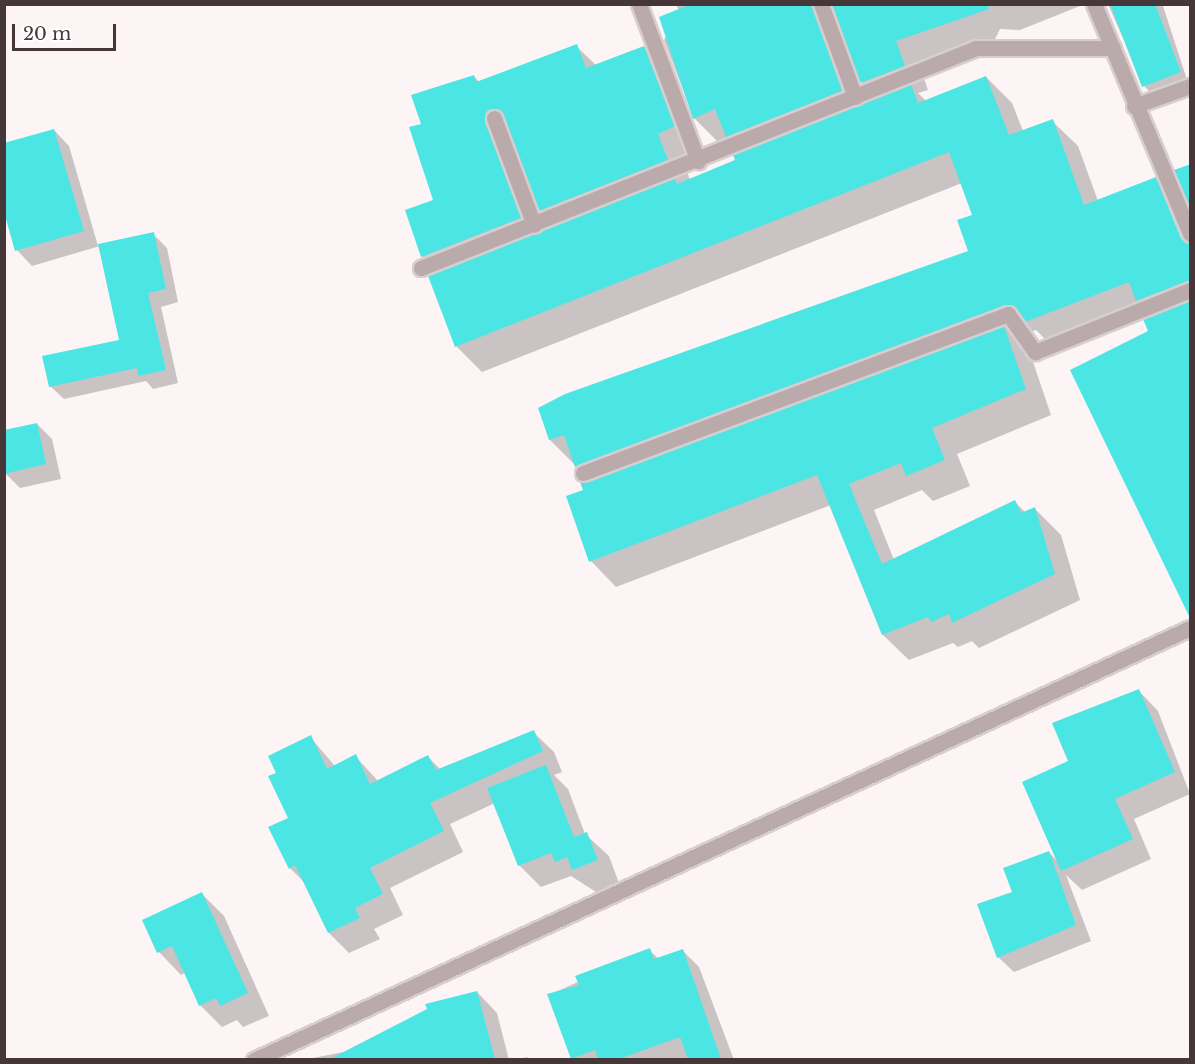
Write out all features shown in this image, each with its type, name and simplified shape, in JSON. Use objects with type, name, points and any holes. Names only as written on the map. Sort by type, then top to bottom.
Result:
[{"type":"street","points":[[639,4],[698,161]]},
{"type":"street","points":[[821,4],[855,98]]},
{"type":"street","points":[[1094,4],[1134,106],[1191,234]]},
{"type":"street","points":[[421,268],[698,161],[976,48],[1113,48]]},
{"type":"street","points":[[1134,106],[1191,86]]},
{"type":"street","points":[[494,118],[534,225]]},
{"type":"street","points":[[583,473],[1008,314],[1035,352],[1191,290]]},
{"type":"street","points":[[254,1059],[1191,628]]},
{"type":"building","points":[[691,4],[812,4],[842,91],[726,137],[715,109],[693,119],[659,17]]},
{"type":"building","points":[[832,4],[988,4],[989,9],[896,41],[905,66],[860,83]]},
{"type":"building","points":[[1110,4],[1155,4],[1181,72],[1142,87]]},
{"type":"building","points":[[577,44],[586,68],[644,46],[675,126],[658,134],[668,160],[539,211],[503,115],[490,109],[485,121],[521,218],[421,257],[405,210],[433,200],[409,127],[421,124],[411,95],[474,75],[476,82]]},
{"type":"building","points":[[986,76],[1009,135],[1053,119],[1084,205],[1156,177],[1181,238],[1191,244],[1191,280],[1136,301],[1129,282],[1025,322],[1013,306],[1005,305],[575,467],[564,435],[549,440],[538,408],[565,394],[968,251],[957,220],[972,215],[949,152],[455,347],[428,276],[674,178],[677,184],[735,160],[733,155],[911,84],[918,103]]},
{"type":"building","points":[[54,129],[84,231],[15,251],[4,212],[4,143]]},
{"type":"building","points":[[1191,164],[1191,210],[1174,170]]},
{"type":"building","points":[[154,232],[166,289],[148,293],[166,370],[138,376],[137,368],[49,387],[42,356],[119,340],[98,244]]},
{"type":"building","points":[[1191,300],[1190,618],[1070,370],[1148,331],[1143,319]]},
{"type":"building","points":[[1004,326],[1026,389],[932,428],[945,460],[906,476],[901,463],[849,484],[882,564],[1015,500],[1021,513],[1035,507],[1055,574],[952,623],[949,614],[931,622],[928,617],[882,635],[817,475],[589,562],[566,496],[583,490],[580,482]]},
{"type":"building","points":[[37,423],[46,464],[4,474],[4,430]]},
{"type":"building","points":[[1139,689],[1175,772],[1115,799],[1133,839],[1061,871],[1022,782],[1068,761],[1052,723]]},
{"type":"building","points":[[534,730],[543,751],[430,803],[444,831],[370,868],[383,894],[355,908],[360,918],[328,933],[295,865],[289,869],[268,827],[288,818],[268,776],[276,773],[268,756],[311,735],[327,769],[356,754],[370,784],[428,755],[436,770]]},
{"type":"building","points":[[546,765],[574,837],[587,832],[598,860],[572,870],[567,857],[555,862],[551,853],[518,866],[487,788]]},
{"type":"building","points":[[1049,851],[1076,925],[997,958],[977,904],[1012,892],[1003,868]]},
{"type":"building","points":[[202,892],[248,993],[220,1006],[216,998],[199,1006],[172,946],[157,953],[142,920]]},
{"type":"building","points":[[650,948],[654,959],[683,949],[721,1059],[688,1059],[680,1037],[619,1059],[598,1059],[595,1050],[571,1059],[547,994],[579,985],[575,976]]},
{"type":"building","points":[[477,991],[495,1059],[330,1059],[427,1009],[425,1004]]}]
